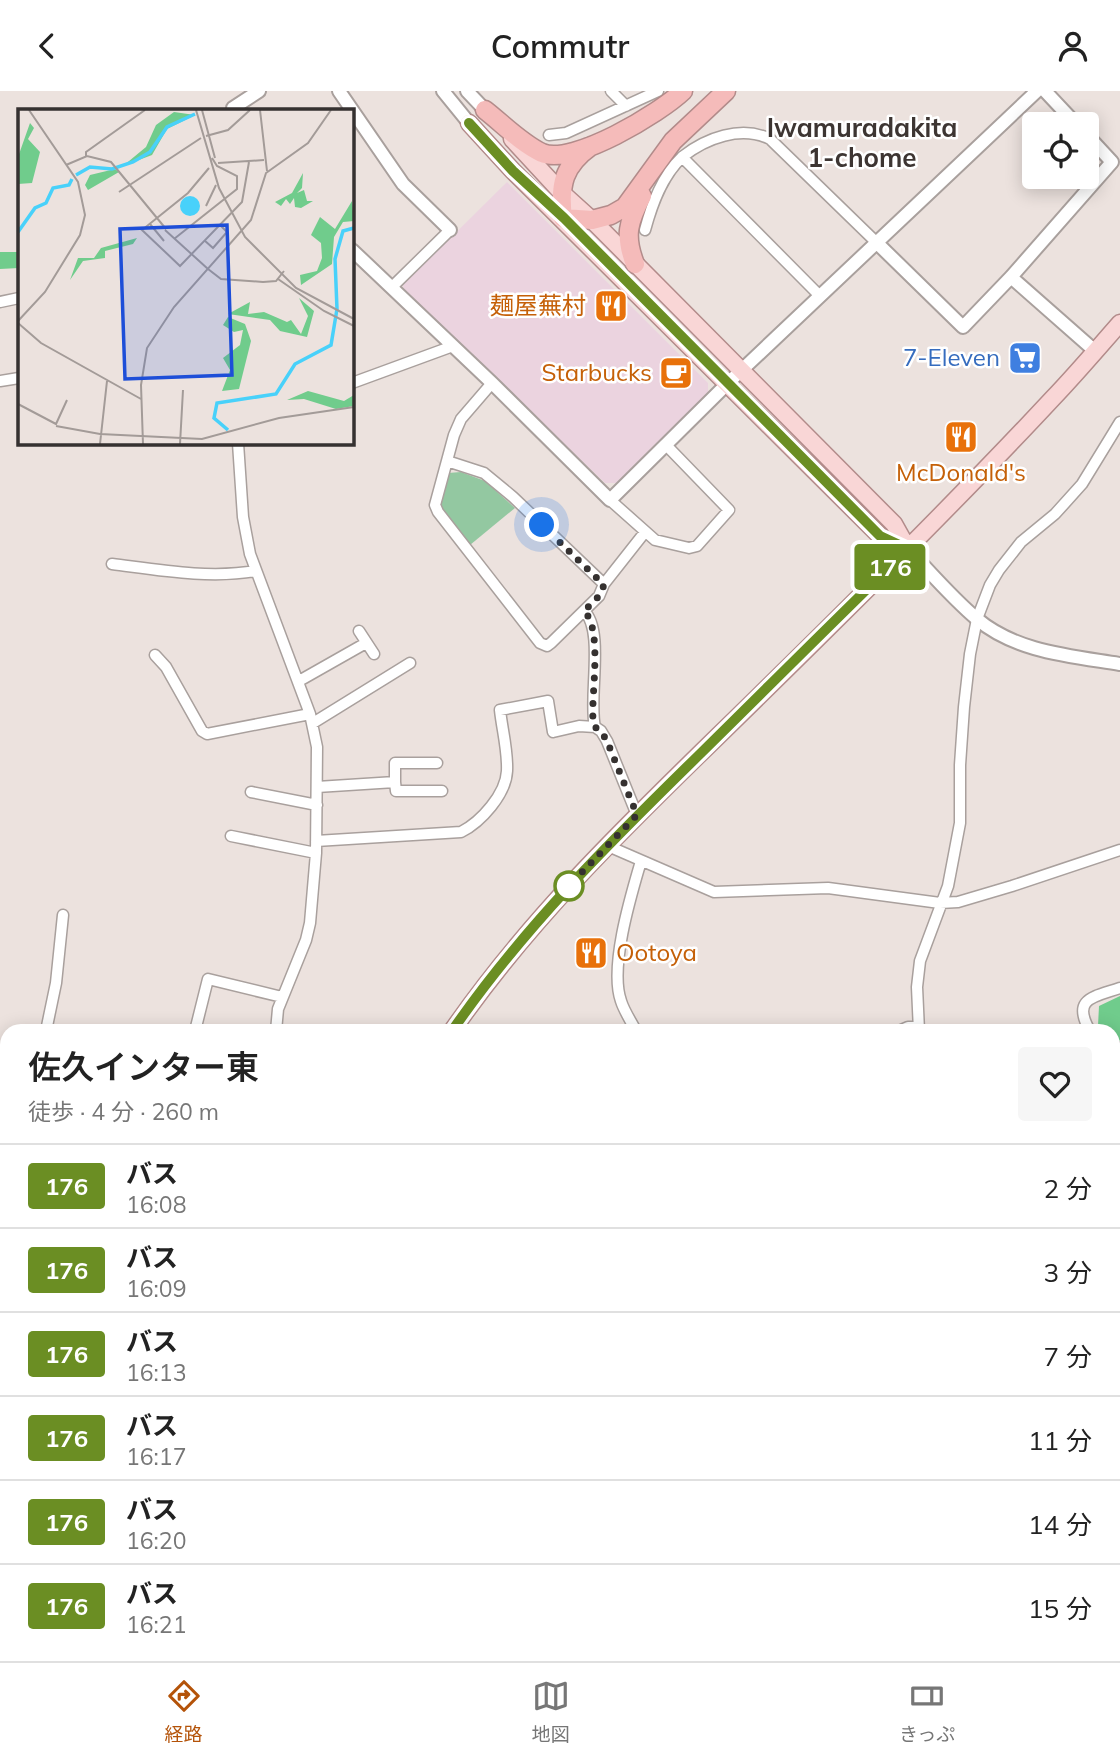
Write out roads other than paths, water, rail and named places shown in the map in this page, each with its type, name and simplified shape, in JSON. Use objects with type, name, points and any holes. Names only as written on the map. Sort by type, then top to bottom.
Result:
[{"type":"highway","points":[[485,110],[542,153],[567,153],[591,146],[649,118],[683,91]]},
{"type":"highway","points":[[591,146],[572,162],[561,192],[564,218],[592,220],[611,215],[625,207],[684,128],[726,91]]},
{"type":"highway","points":[[635,264],[628,243],[629,226],[662,155]]},
{"type":"main road","points":[[485,110],[561,192],[894,524],[908,549]]},
{"type":"main road","points":[[469,123],[513,171],[564,218],[880,536],[908,549]]},
{"type":"main road","points":[[457,1024],[531,928],[637,815],[908,549],[1047,405],[1120,323]]},
{"type":"street","points":[[232,109],[259,91]]},
{"type":"street","points":[[339,91],[351,109]]},
{"type":"street","points":[[443,91],[469,123]]},
{"type":"street","points":[[467,91],[485,110]]},
{"type":"street","points":[[611,91],[626,106]]},
{"type":"street","points":[[550,135],[566,133],[658,91]]},
{"type":"street","points":[[610,500],[728,383],[1037,91]]},
{"type":"street","points":[[1045,91],[1065,112]]},
{"type":"street","points":[[354,113],[403,184],[450,230],[392,288]]},
{"type":"street","points":[[645,230],[663,183],[681,157],[705,143],[733,133],[762,135],[770,139],[963,327],[1011,278],[1088,189]]},
{"type":"street","points":[[1099,148],[1112,162],[1099,177]]},
{"type":"street","points":[[681,157],[820,296]]},
{"type":"street","points":[[354,252],[645,532],[655,540],[689,548],[696,546],[729,510],[667,446]]},
{"type":"street","points":[[1011,278],[1095,351]]},
{"type":"street","points":[[0,302],[18,298]]},
{"type":"street","points":[[354,382],[453,346]]},
{"type":"street","points":[[0,381],[18,377]]},
{"type":"street","points":[[492,383],[461,419],[436,496],[436,505],[438,512],[540,643],[547,646],[551,643],[599,596],[604,585],[645,532]]},
{"type":"street","points":[[919,1024],[917,976],[925,946],[948,886],[960,823],[964,707],[977,619],[999,570],[1021,542],[1055,514],[1082,484],[1120,422]]},
{"type":"street","points":[[238,445],[243,517],[250,554],[299,681],[312,719],[317,747],[316,853],[310,923],[306,940],[278,1009],[277,1024]]},
{"type":"street","points":[[447,461],[484,473],[513,497],[604,585]]},
{"type":"street","points":[[908,549],[977,619],[1011,640],[1026,646],[1120,664]]},
{"type":"street","points":[[112,564],[203,573],[240,574],[257,571]]},
{"type":"street","points":[[584,611],[592,621],[595,661],[592,706],[595,727]]},
{"type":"street","points":[[359,631],[374,655]]},
{"type":"street","points":[[299,681],[366,643]]},
{"type":"street","points":[[155,655],[170,673],[202,731],[207,734],[312,719],[410,663]]},
{"type":"street","points":[[316,841],[461,832],[472,827],[484,816],[505,780],[507,770],[500,710],[548,701],[553,732],[579,726],[595,727],[601,731],[637,815]]},
{"type":"street","points":[[437,763],[395,763],[396,791],[442,791]]},
{"type":"street","points":[[317,787],[395,782]]},
{"type":"street","points":[[251,792],[317,805]]},
{"type":"street","points":[[231,837],[316,853]]},
{"type":"street","points":[[608,846],[714,892],[828,888],[940,903],[958,902],[1120,850]]},
{"type":"street","points":[[632,1024],[621,1002],[618,975],[624,921],[640,860]]},
{"type":"street","points":[[47,1024],[56,983],[63,915]]},
{"type":"street","points":[[197,1024],[208,979],[282,997]]},
{"type":"street","points":[[1087,1024],[1083,1015],[1084,1004],[1120,988]]},
{"type":"place","name":"麺屋蕪村","points":[[611,306]]},
{"type":"place","name":"7-Eleven","points":[[1025,358]]},
{"type":"place","name":"Starbucks","points":[[676,373]]},
{"type":"place","name":"McDonald's","points":[[961,437]]},
{"type":"place","name":"Ootoya","points":[[591,953]]},
{"type":"district","name":"Iwamuradakita 1-chome","points":[[862,142]]}]
